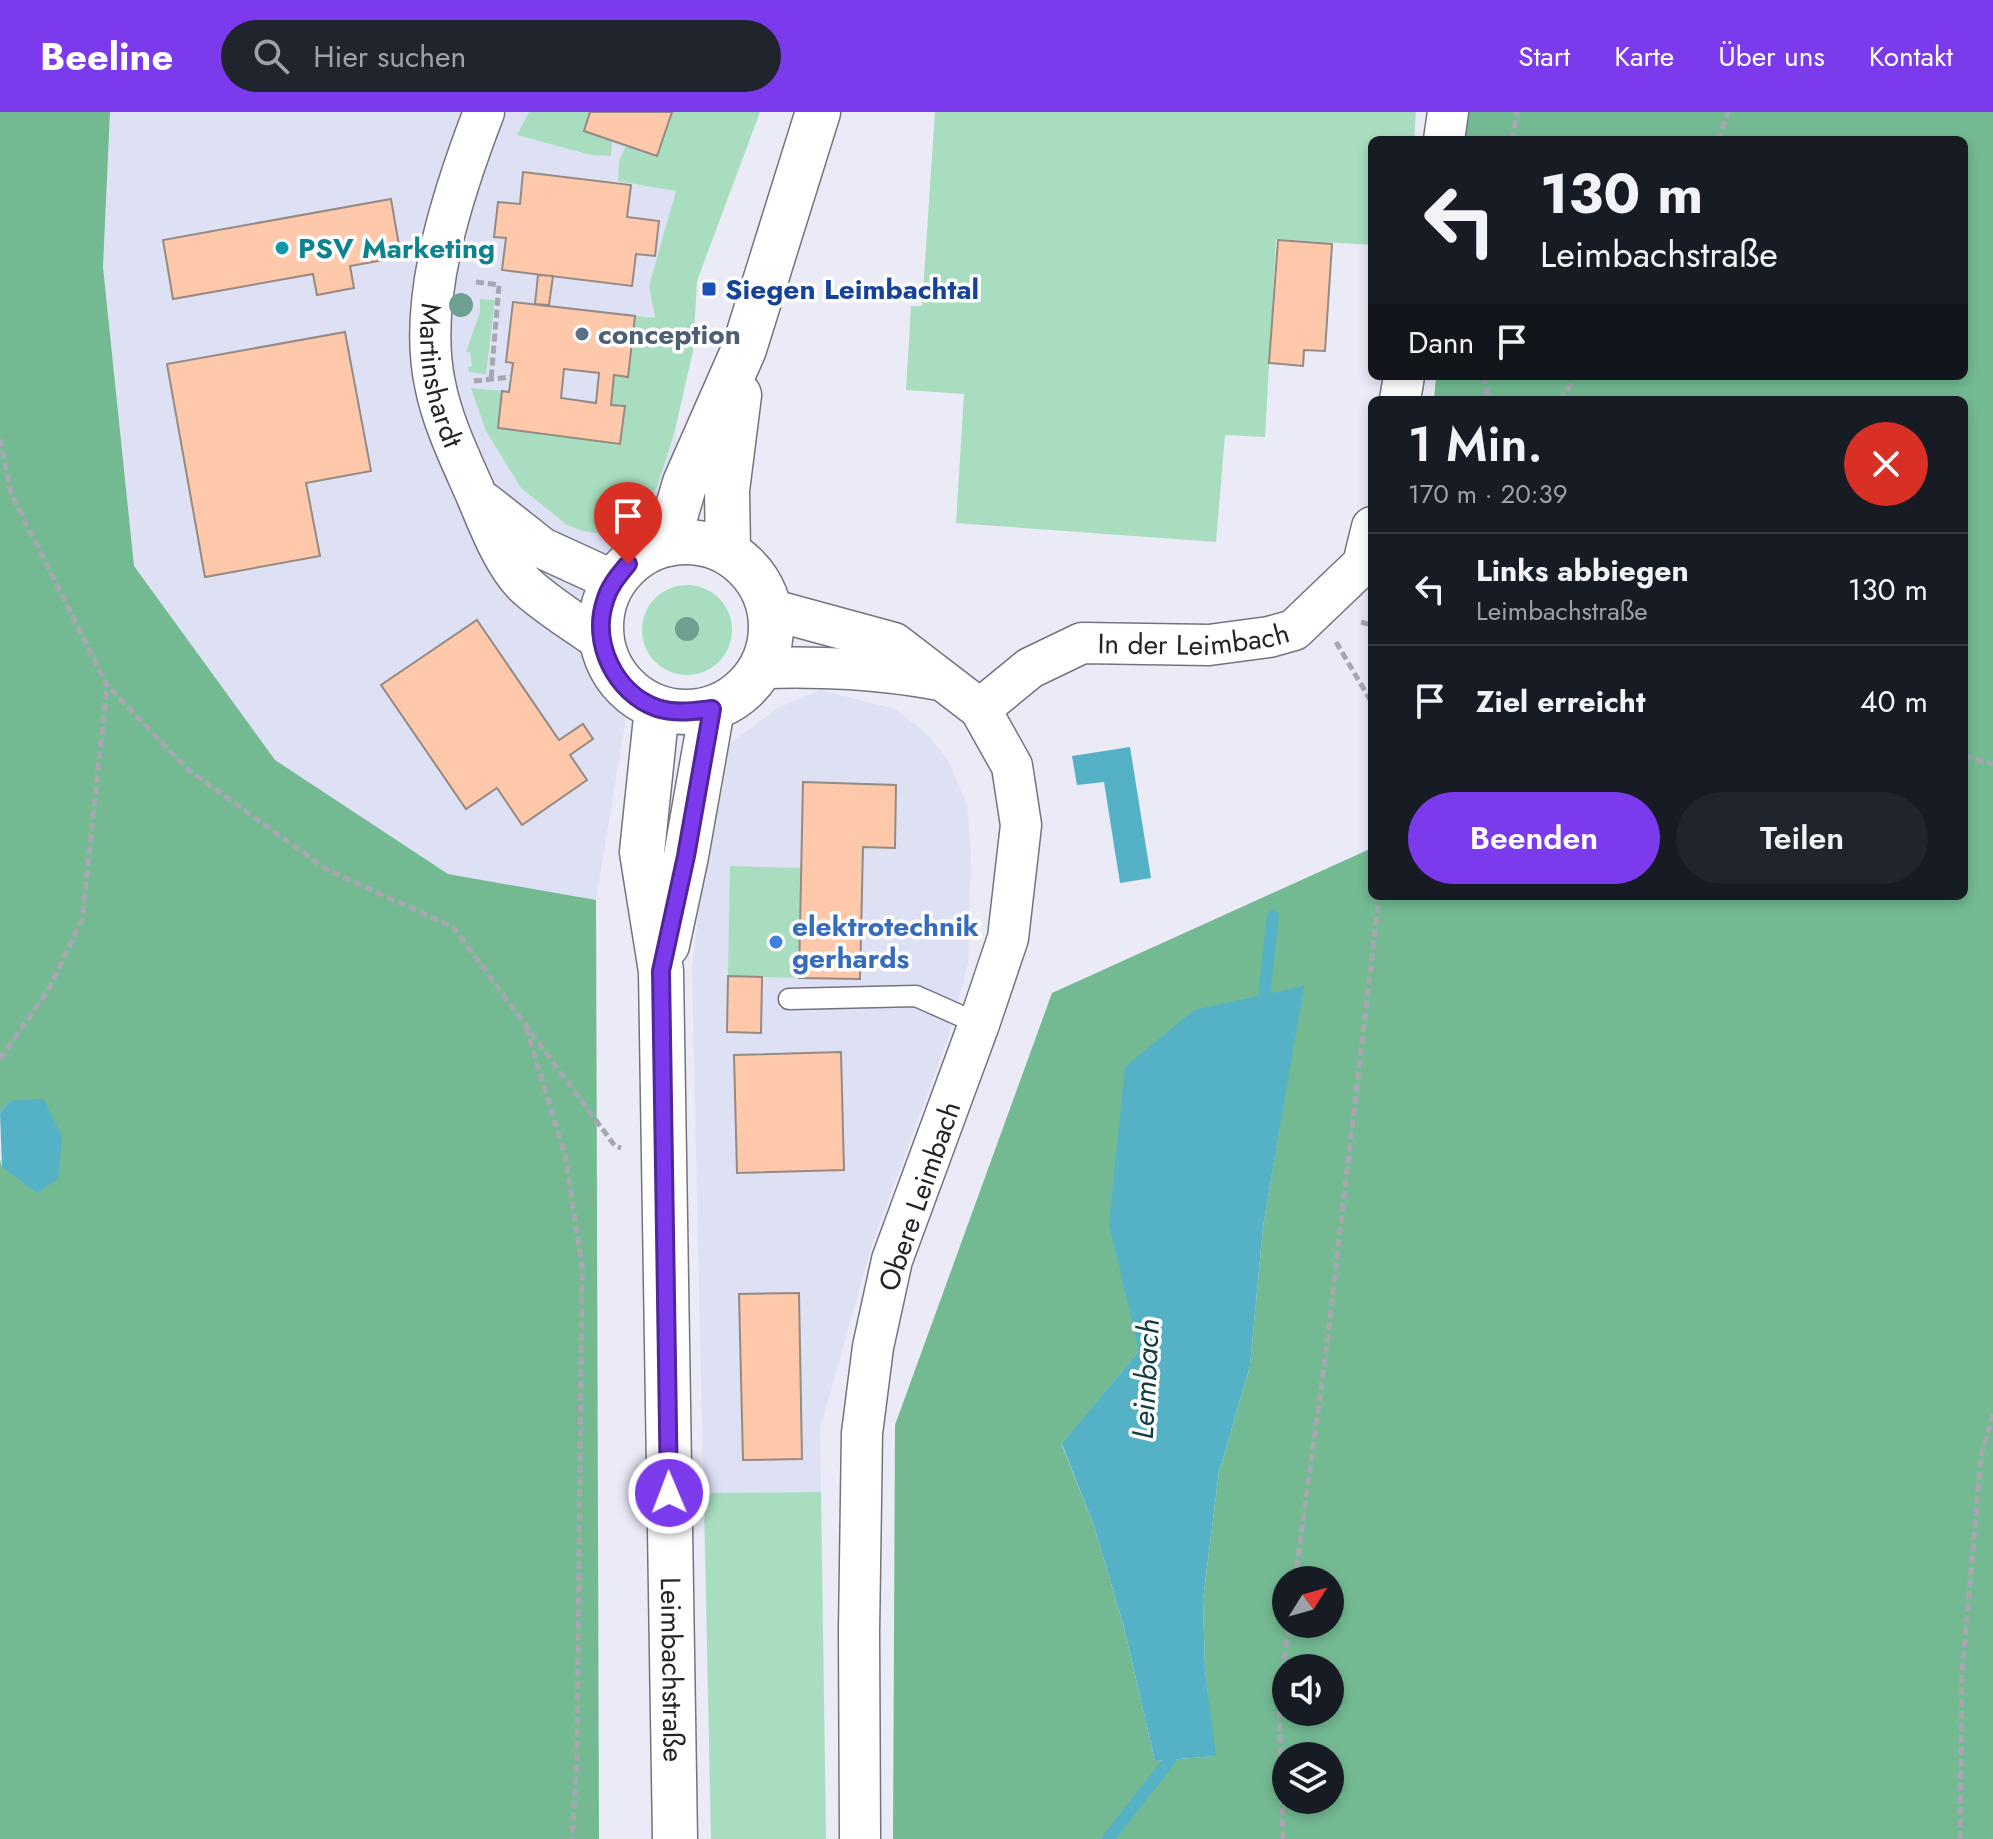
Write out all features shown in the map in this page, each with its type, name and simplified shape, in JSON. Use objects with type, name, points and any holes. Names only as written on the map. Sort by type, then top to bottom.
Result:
[{"type":"main road","points":[[667,544],[685,483],[744,349],[818,112]]},
{"type":"main road","points":[[728,552],[727,490],[744,349]]},
{"type":"main road","points":[[698,542],[728,552],[755,576],[769,609],[771,639],[761,668],[740,693],[712,709],[684,713],[657,708],[630,693],[611,669],[601,641],[605,600],[614,581],[628,564],[646,551],[667,544],[698,542]]},
{"type":"main road","name":"Leimbachstraße","points":[[657,708],[642,852],[661,971],[675,1839]]},
{"type":"main road","name":"Leimbachstraße","points":[[661,971],[686,856],[712,709]]},
{"type":"street","name":"Martinshardt","points":[[484,112],[459,178],[438,261],[431,326],[435,384],[456,447],[497,542],[523,582],[601,641]]},
{"type":"street","points":[[1445,136],[1448,112]]},
{"type":"street","name":"Martinshardt","points":[[477,496],[542,548],[614,581]]},
{"type":"street","name":"In der Leimbach","points":[[980,709],[1030,668],[1082,643],[1209,645],[1269,637],[1294,630],[1363,564],[1368,543]]},
{"type":"street","name":"Obere Leimbach","points":[[769,609],[894,643],[980,709],[1012,766],[1021,825],[1008,938],[892,1260],[873,1347],[862,1433],[860,1839]]},
{"type":"street","points":[[761,668],[828,666],[946,681]]},
{"type":"lane","points":[[789,999],[916,996],[979,1024]]},
{"type":"path","points":[[1513,136],[1517,112]]},
{"type":"path","points":[[1719,136],[1728,112]]},
{"type":"path","points":[[476,282],[499,285],[491,380]]},
{"type":"path","points":[[465,381],[511,377]]},
{"type":"path","points":[[0,439],[11,493],[107,685],[186,768],[326,869],[453,927],[615,1146],[666,1166]]},
{"type":"path","points":[[1317,610],[1368,624]]},
{"type":"path","points":[[1317,610],[1368,696]]},
{"type":"path","points":[[0,1059],[49,989],[82,919],[107,685]]},
{"type":"path","points":[[1968,757],[1993,764]]},
{"type":"path","points":[[1297,1566],[1329,1327],[1379,900]]},
{"type":"path","points":[[524,1022],[565,1154],[582,1265],[577,1759],[572,1839]]},
{"type":"path","points":[[1960,1839],[1962,1674],[1981,1456],[1993,1414]]},
{"type":"path","points":[[1283,1839],[1279,1697],[1287,1638]]},
{"type":"shaded area","points":[[110,112],[688,112],[677,190],[649,286],[685,483],[667,544],[646,551],[628,564],[614,581],[605,600],[601,641],[611,669],[630,693],[596,900],[448,874],[275,760],[134,566],[103,267]]},
{"type":"shaded area","points":[[820,690],[895,709],[928,735],[947,759],[967,804],[971,852],[968,964],[948,1038],[872,1245],[820,1429],[826,1839],[711,1839],[692,969],[717,753],[778,708]]},
{"type":"green space","points":[[0,112],[110,112],[103,267],[134,566],[275,760],[448,874],[596,900],[599,1839],[0,1839],[0,1159],[2,1167],[9,1101],[0,1113]]},
{"type":"green space","points":[[529,112],[590,112],[612,140],[611,156],[591,155],[517,135]]},
{"type":"green space","points":[[672,112],[760,112],[697,281],[693,351],[675,430],[657,487],[631,522],[595,533],[583,531],[567,525],[521,488],[486,431],[471,388],[502,391],[498,428],[620,444],[625,406],[611,405],[614,375],[628,376],[635,316],[655,318],[649,286],[676,191],[618,181],[619,161],[626,146],[657,156]]},
{"type":"green space","points":[[935,112],[1416,112],[1414,136],[1368,136],[1368,245],[1276,239],[1265,437],[1225,435],[1216,542],[956,523],[964,394],[906,390],[911,306],[922,306]]},
{"type":"green space","points":[[1461,112],[1993,112],[1993,1839],[893,1839],[895,1425],[1052,993],[1368,850],[1368,900],[1968,900],[1968,396],[1434,396],[1436,380],[1968,380],[1968,136],[1458,136]],"holes":[[[1303,987],[1263,1227],[1250,1366],[1219,1472],[1203,1599],[1205,1670],[1215,1756],[1155,1761],[1124,1627],[1094,1526],[1062,1445],[1139,1351]]]},
{"type":"green space","points":[[480,299],[495,300],[486,374],[469,372],[468,367],[472,366],[470,352],[466,352],[480,312]]},
{"type":"green space","points":[[687,585],[704,589],[719,598],[728,613],[732,630],[728,647],[719,662],[704,671],[687,675],[670,671],[655,662],[646,647],[642,630],[646,613],[655,598],[670,589]]},
{"type":"green space","points":[[730,866],[801,868],[799,978],[728,976]]},
{"type":"green space","points":[[821,1492],[826,1839],[711,1839],[704,1493]]},
{"type":"water","points":[[1130,747],[1151,878],[1120,883],[1104,782],[1077,785],[1072,756]]},
{"type":"water","points":[[1304,986],[1263,1227],[1250,1366],[1219,1472],[1203,1599],[1205,1670],[1216,1756],[1155,1761],[1124,1627],[1094,1526],[1062,1444],[1139,1351],[1109,1224],[1125,1067],[1194,1010]]},
{"type":"water","points":[[44,1099],[62,1137],[58,1179],[37,1193],[2,1167],[0,1113],[9,1101]]},
{"type":"building","points":[[590,112],[672,112],[657,156],[584,131]]},
{"type":"building","points":[[523,172],[631,185],[627,217],[659,221],[655,256],[636,254],[632,286],[502,270],[506,238],[494,237],[498,202],[520,204]]},
{"type":"building","name":"PSV Marketing","points":[[391,199],[401,257],[350,266],[354,288],[317,295],[313,274],[173,299],[163,240]]},
{"type":"building","points":[[1278,240],[1332,244],[1325,351],[1304,350],[1303,366],[1269,363]]},
{"type":"building","points":[[538,275],[553,276],[549,305],[535,304]]},
{"type":"building","points":[[513,302],[635,316],[628,377],[614,375],[611,405],[625,406],[620,444],[498,428],[502,391],[509,392],[513,363],[506,362]],"holes":[[[564,369],[599,373],[596,403],[561,398]]]},
{"type":"building","points":[[345,332],[371,471],[306,483],[320,556],[205,577],[167,364]]},
{"type":"building","points":[[477,620],[559,740],[583,724],[593,739],[570,755],[587,780],[522,825],[497,788],[466,809],[381,685]]},
{"type":"building","points":[[803,782],[896,785],[895,848],[863,847],[860,979],[799,978]]},
{"type":"building","points":[[728,976],[762,977],[761,1033],[727,1032]]},
{"type":"building","points":[[841,1052],[844,1170],[737,1173],[734,1055]]},
{"type":"building","points":[[799,1293],[802,1459],[743,1460],[739,1294]]},
{"type":"waterway","name":"Leimbach","points":[[1260,1007],[1273,916]]},
{"type":"waterway","name":"Leimbach","points":[[1108,1839],[1170,1760],[1169,1747]]},
{"type":"place","name":"PSV Marketing","points":[[282,248]]},
{"type":"place","name":"Siegen Leimbachtal","points":[[709,289]]},
{"type":"place","name":"conception","points":[[582,334]]},
{"type":"place","name":"elektrotechnik gerhards","points":[[776,942]]},
{"type":"route","points":[[628,564],[614,581],[605,600],[601,620],[601,641],[611,669],[630,693],[657,708],[684,713],[712,709],[686,856],[661,971],[669,1493]]}]
